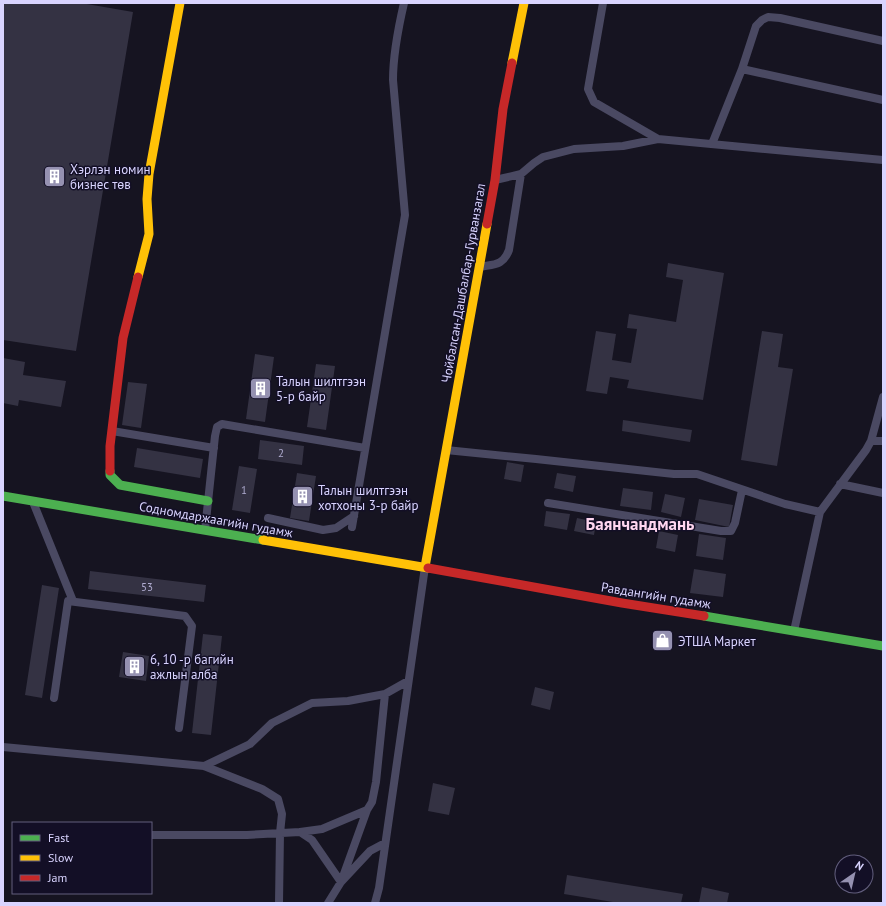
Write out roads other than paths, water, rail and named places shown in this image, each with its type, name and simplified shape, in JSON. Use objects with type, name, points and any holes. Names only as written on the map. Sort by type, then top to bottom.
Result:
[{"type":"street","points":[[180,3],[149,174],[147,198],[149,234],[123,338],[110,446],[110,475],[120,485],[208,501]]},
{"type":"street","points":[[352,527],[405,215],[393,80],[395,47],[404,3]]},
{"type":"street","name":"Чойбалсан-Дашбалбар-Гурванзагал","points":[[425,567],[495,180],[503,109],[524,3]]},
{"type":"street","points":[[603,3],[588,89],[594,102],[658,139]]},
{"type":"street","points":[[712,144],[742,68],[756,26],[762,20],[768,17],[780,18],[883,41]]},
{"type":"street","points":[[742,68],[883,100]]},
{"type":"street","points":[[495,180],[521,174],[534,163],[543,158],[574,149],[623,146],[658,139],[883,160]]},
{"type":"street","points":[[479,267],[500,263],[506,258],[509,250],[521,174]]},
{"type":"street","points":[[794,631],[820,512],[871,441],[883,397]]},
{"type":"street","points":[[205,530],[217,428],[222,424],[365,448]]},
{"type":"street","points":[[112,431],[214,448]]},
{"type":"street","points":[[871,441],[883,441]]},
{"type":"street","points":[[446,450],[674,474],[697,474],[784,504],[820,512]]},
{"type":"street","points":[[840,484],[883,493]]},
{"type":"street","points":[[548,503],[721,531],[731,531],[735,523],[742,490]]},
{"type":"street","name":"Содномдаржаагийн гудамж","points":[[3,496],[425,567]]},
{"type":"street","points":[[33,502],[73,601]]},
{"type":"street","points":[[268,518],[323,530],[336,528],[354,516]]},
{"type":"street","points":[[375,903],[379,888],[425,567]]},
{"type":"street","name":"Равдангийн гудамж","points":[[425,567],[622,603],[883,646]]},
{"type":"street","points":[[54,698],[68,601],[185,616],[192,626],[179,728]]},
{"type":"street","points":[[204,766],[250,744],[272,723],[312,703],[348,700],[385,694],[408,681]]},
{"type":"street","points":[[341,882],[367,810],[372,802],[376,782],[385,694]]},
{"type":"street","points":[[3,747],[204,766],[262,789],[278,799],[282,814],[280,833],[279,903]]},
{"type":"street","points":[[152,835],[247,835],[300,832],[322,829],[367,810]]},
{"type":"street","points":[[300,832],[312,840],[341,882]]},
{"type":"street","points":[[328,903],[341,882],[370,851],[385,842]]},
{"type":"place","name":"Хэрлэн номин бизнес төв","points":[[54,176]]},
{"type":"place","name":"Талын шилтгээн 5-р байр","points":[[260,388]]},
{"type":"place","name":"Талын шилтгээн хотхоны 3-р байр","points":[[303,497]]},
{"type":"place","name":"ЭТША Маркет","points":[[662,641]]},
{"type":"place","name":"6, 10 -р багийн ажлын алба","points":[[134,666]]},
{"type":"district","name":"Баянчандмань","points":[[640,524]]}]
